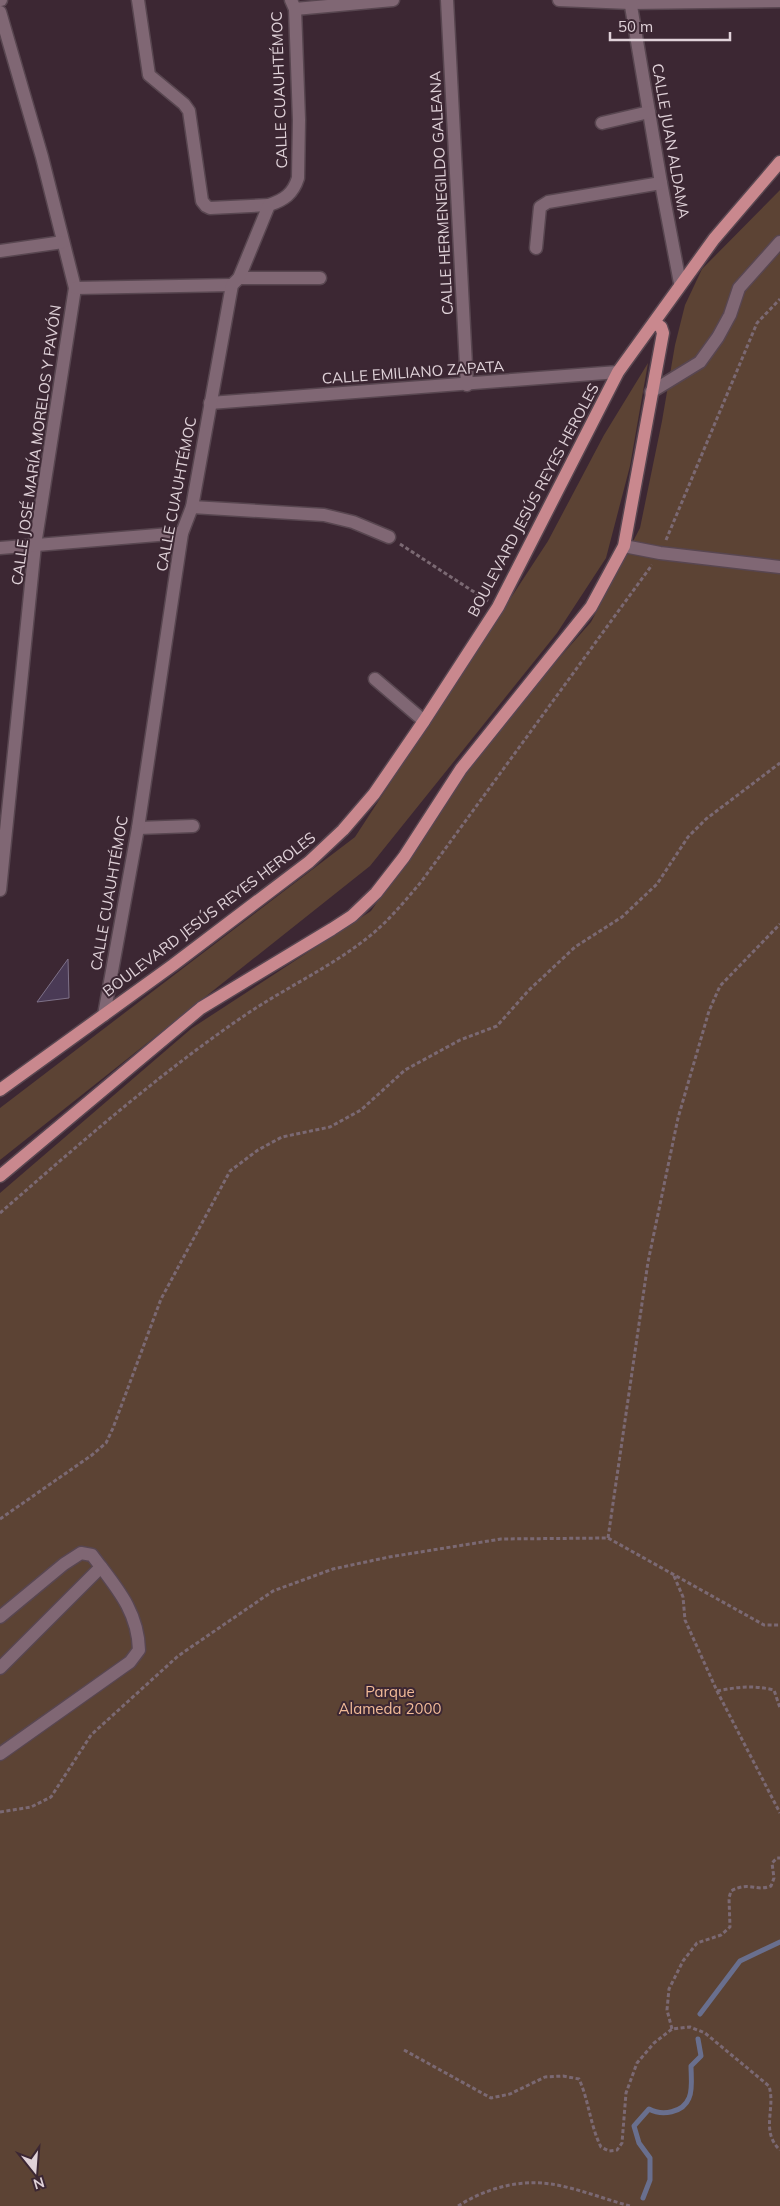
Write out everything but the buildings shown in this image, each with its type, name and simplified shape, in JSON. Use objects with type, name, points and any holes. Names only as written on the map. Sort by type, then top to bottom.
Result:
[{"type":"main road","name":"BOULEVARD JESÚS REYES HEROLES","points":[[0,1090],[309,862],[343,830],[374,794],[498,607],[618,372],[714,239],[780,162]]},
{"type":"main road","points":[[0,1176],[201,1008],[352,916],[376,893],[404,858],[461,769],[591,606],[624,546],[663,333],[661,327],[654,323]]},
{"type":"street","points":[[138,0],[149,75],[184,104],[191,117],[202,201],[210,208],[269,205]]},
{"type":"street","points":[[293,4],[394,0]]},
{"type":"street","name":"CALLE HERMENEGILDO GALEANA","points":[[447,0],[467,385]]},
{"type":"street","points":[[559,0],[630,2],[780,1]]},
{"type":"street","name":"CALLE JUAN ALDAMA","points":[[630,2],[680,284]]},
{"type":"street","name":"CALLE CUAUHTÉMOC","points":[[104,1015],[138,828],[182,533],[192,507],[210,403],[236,281],[269,205],[285,198],[298,178],[299,120],[293,4]]},
{"type":"street","name":"CALLE JOSÉ MARÍA MORELOS Y PAVÓN","points":[[0,12],[42,157],[75,288],[35,545],[0,890]]},
{"type":"street","points":[[602,123],[649,112]]},
{"type":"street","points":[[536,248],[540,207],[548,202],[661,183]]},
{"type":"street","points":[[0,251],[63,242]]},
{"type":"street","points":[[651,392],[700,362],[718,337],[730,315],[738,288],[780,242]]},
{"type":"street","points":[[75,288],[320,278]]},
{"type":"street","name":"CALLE EMILIANO ZAPATA","points":[[210,403],[467,385],[618,372]]},
{"type":"street","points":[[192,507],[339,518],[389,537]]},
{"type":"street","points":[[0,548],[182,533]]},
{"type":"street","points":[[624,546],[660,553],[780,567]]},
{"type":"street","points":[[375,679],[424,721]]},
{"type":"street","points":[[138,828],[193,826]]},
{"type":"street","points":[[0,1617],[64,1564],[81,1553],[92,1554],[127,1603],[135,1620],[139,1650],[130,1662],[0,1754]]},
{"type":"street","points":[[0,1668],[101,1567]]},
{"type":"path","points":[[0,1213],[153,1083],[239,1019],[349,950],[389,919],[421,882],[660,553],[756,323],[780,299]]},
{"type":"path","points":[[389,537],[498,607]]},
{"type":"path","points":[[0,1519],[92,1455],[106,1443],[114,1428],[161,1300],[230,1171],[258,1150],[282,1137],[330,1127],[361,1110],[405,1070],[460,1040],[497,1026],[528,991],[575,947],[622,917],[656,884],[688,837],[706,819],[780,763]]},
{"type":"path","points":[[608,1538],[648,1262],[683,1100],[709,1011],[720,986],[780,924]]},
{"type":"path","points":[[0,1812],[31,1806],[51,1797],[90,1735],[178,1656],[273,1591],[333,1569],[501,1539],[608,1538],[764,1626],[780,1625]]},
{"type":"path","points":[[674,1576],[683,1596],[685,1620],[717,1691],[780,1814]]},
{"type":"path","points":[[717,1691],[741,1686],[758,1686],[774,1690],[780,1708]]},
{"type":"path","points":[[672,2029],[667,2010],[669,1989],[683,1961],[697,1943],[721,1935],[730,1927],[729,1898],[731,1891],[740,1886],[751,1885],[764,1889],[771,1886],[774,1878],[772,1863],[777,1858],[780,1858]]},
{"type":"path","points":[[404,2050],[491,2098],[510,2094],[546,2077],[563,2076],[578,2079],[584,2090],[594,2133],[601,2148],[609,2151],[617,2150],[622,2143],[626,2093],[637,2063],[654,2043],[672,2029],[690,2027],[705,2033],[769,2086],[772,2095],[769,2130],[772,2141],[780,2150]]},
{"type":"path","points":[[458,2206],[470,2198],[506,2184],[550,2184],[630,2206]]},
{"type":"green space","name":"Parque Alameda 2000","points":[[780,190],[780,2206],[0,2206],[0,1193],[192,1028],[371,911],[487,740],[591,622],[640,528],[662,421],[675,345],[685,305],[702,269]]},
{"type":"green space","points":[[648,363],[630,466],[606,558],[557,633],[370,866],[0,1160],[0,1108],[355,837],[548,541],[604,435]]},
{"type":"waterway","points":[[700,2014],[740,1961],[780,1942]]},
{"type":"waterway","points":[[643,2198],[650,2180],[650,2158],[639,2143],[634,2126],[649,2109],[666,2113],[677,2110],[686,2103],[691,2091],[691,2066],[701,2056],[698,2039]]}]
